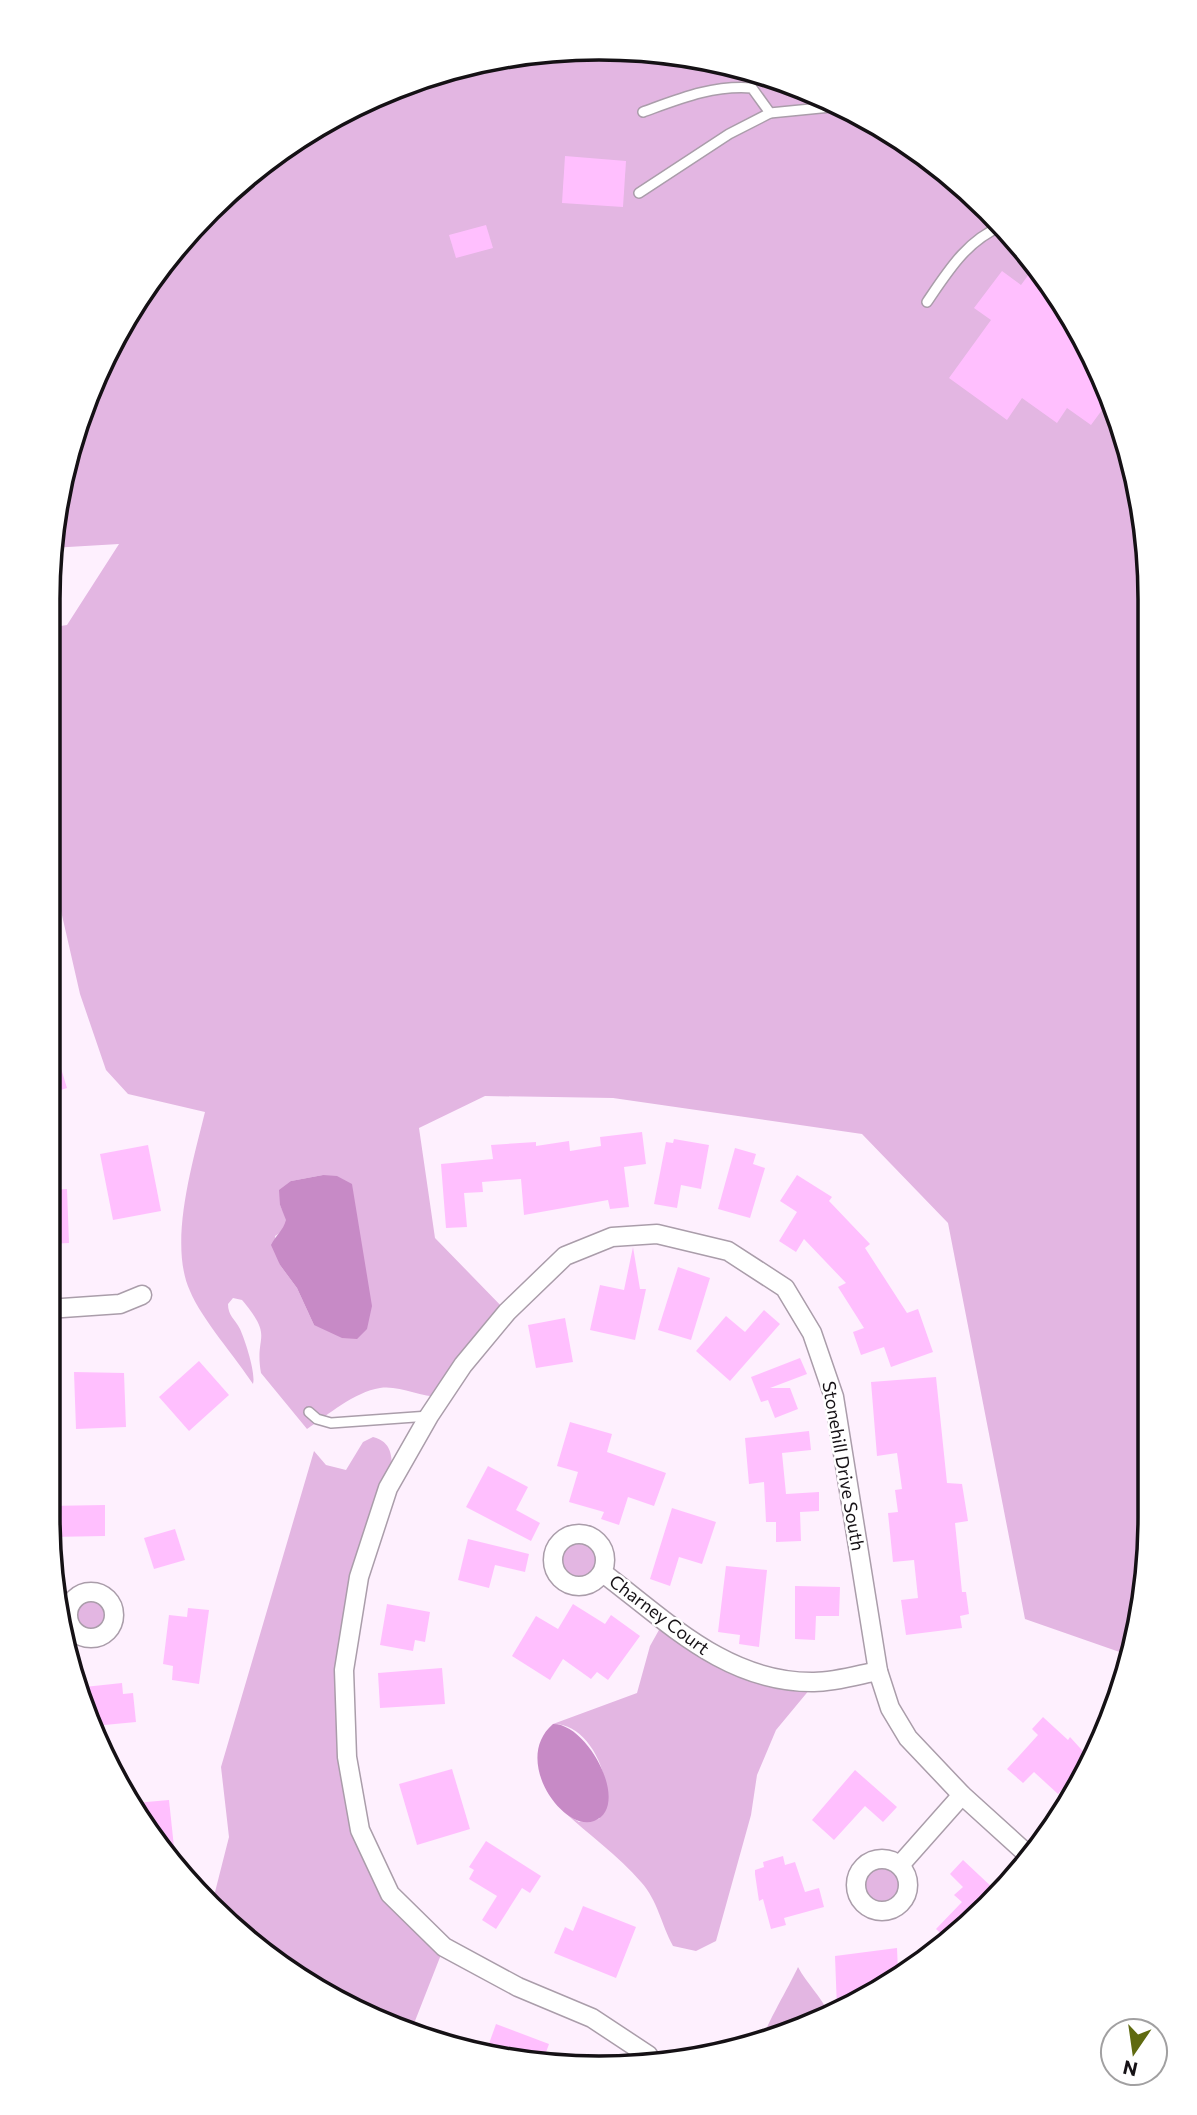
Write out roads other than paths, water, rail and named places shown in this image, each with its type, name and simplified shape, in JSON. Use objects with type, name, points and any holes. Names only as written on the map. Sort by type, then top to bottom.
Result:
[{"type":"street","name":"Stonehill Drive South","points":[[645,2053],[592,2018],[518,1987],[444,1947],[390,1894],[360,1830],[346,1757],[345,1670],[359,1577],[388,1488],[429,1416],[463,1365],[507,1312],[565,1256],[612,1237],[656,1234],[728,1251],[785,1288],[813,1333],[834,1397],[878,1671],[890,1708],[904,1732],[962,1795],[1022,1850]]},
{"type":"street","points":[[60,1308],[120,1304],[142,1295]]},
{"type":"street","name":"Charney Court","points":[[603,1573],[683,1637],[726,1663],[759,1676],[815,1683],[878,1671]]},
{"type":"street","points":[[900,1865],[962,1795]]},
{"type":"lane","points":[[643,112],[696,92],[729,86],[752,89],[770,113]]},
{"type":"lane","points":[[639,193],[729,134],[770,113],[821,108]]},
{"type":"lane","points":[[928,302],[951,266],[983,234],[992,230]]},
{"type":"lane","points":[[309,1412],[317,1419],[331,1423],[429,1416]]}]
